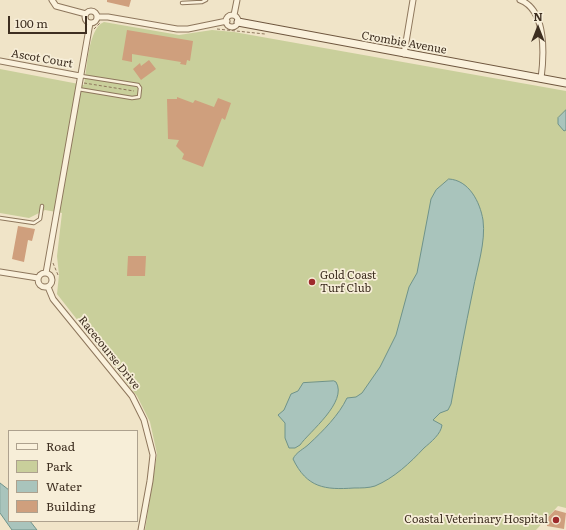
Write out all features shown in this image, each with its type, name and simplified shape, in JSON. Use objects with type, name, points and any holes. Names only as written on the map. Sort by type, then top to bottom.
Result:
[{"type":"street","points":[[53,0],[56,6],[86,14],[93,11],[97,17]]},
{"type":"street","points":[[234,15],[237,0]]},
{"type":"street","points":[[404,54],[413,0]]},
{"type":"street","points":[[520,0],[531,5],[538,19],[543,43],[541,78]]},
{"type":"street","points":[[86,14],[86,20],[90,23],[94,22],[97,17]]},
{"type":"street","points":[[97,17],[108,17],[177,29],[188,29],[227,21],[228,17],[234,15]]},
{"type":"street","points":[[227,21],[228,24],[233,26],[238,22],[238,19],[234,15]]},
{"type":"street","name":"Crombie Avenue","points":[[238,22],[566,83]]},
{"type":"street","name":"Racecourse Drive","points":[[48,287],[52,284],[53,279],[51,275],[46,273],[90,23]]},
{"type":"street","name":"Ascot Court","points":[[0,61],[80,76]]},
{"type":"street","points":[[0,272],[38,278],[40,274],[46,273]]},
{"type":"street","name":"Racecourse Drive","points":[[38,278],[40,285],[48,287]]},
{"type":"street","name":"Racecourse Drive","points":[[48,287],[53,299],[132,396],[144,420],[153,455],[142,530]]},
{"type":"lane","points":[[182,3],[202,2],[206,0]]},
{"type":"lane","points":[[78,90],[137,98],[139,97],[140,92],[138,85],[80,76]]},
{"type":"lane","points":[[0,218],[34,223],[40,219],[42,206]]},
{"type":"path","points":[[93,33],[99,23],[104,21]]},
{"type":"path","points":[[214,28],[265,34]]},
{"type":"path","points":[[84,83],[134,90]]},
{"type":"green space","name":"Gold Coast Turf Club","points":[[104,22],[179,35],[212,30],[234,32],[566,91],[566,508],[558,506],[536,530],[145,530],[157,454],[150,422],[137,396],[57,294],[59,275],[57,256],[62,213],[45,210],[29,218],[0,213],[0,69],[84,85],[91,41],[99,26]]},
{"type":"water","points":[[566,110],[566,130],[564,131],[558,124],[558,118]]},
{"type":"water","points":[[449,179],[462,183],[472,193],[479,206],[484,228],[481,255],[467,318],[451,404],[448,410],[440,413],[433,420],[442,425],[440,432],[407,465],[382,483],[365,488],[344,489],[318,485],[304,476],[298,469],[293,459],[296,454],[320,434],[340,411],[347,398],[356,397],[362,393],[380,367],[396,335],[409,287],[417,273],[431,199],[436,190]]},
{"type":"water","points":[[336,382],[338,390],[337,398],[326,416],[300,445],[295,448],[289,448],[285,438],[285,423],[278,415],[284,410],[291,394],[298,391],[303,383]]},
{"type":"water","points":[[0,483],[8,489],[8,522],[31,522],[37,530],[12,530],[0,513]]},
{"type":"building","points":[[107,0],[131,0],[129,7],[107,2]]},
{"type":"building","points":[[127,30],[193,41],[190,61],[187,60],[186,65],[180,64],[181,62],[132,54],[132,62],[122,60]]},
{"type":"building","points":[[149,60],[156,69],[141,80],[133,69],[140,63],[141,66]]},
{"type":"building","points":[[177,97],[193,103],[195,100],[214,107],[218,98],[231,103],[225,120],[222,118],[203,167],[182,159],[184,154],[176,146],[179,140],[168,139],[167,99],[177,99]]},
{"type":"building","points":[[18,226],[35,229],[32,241],[28,240],[24,262],[12,259]]},
{"type":"building","points":[[128,256],[146,256],[145,276],[127,276]]},
{"type":"building","name":"Coastal Veterinary Hospital","points":[[555,510],[566,513],[564,529],[547,526],[545,520]]},
{"type":"place","name":"Gold Coast Turf Club","points":[[312,282]]},
{"type":"place","name":"Coastal Veterinary Hospital","points":[[556,520]]}]
